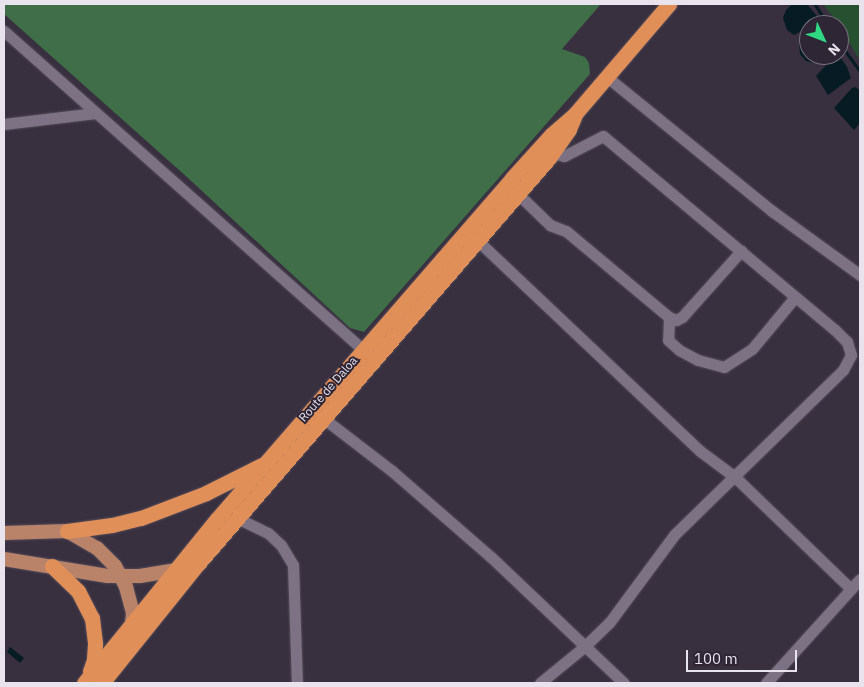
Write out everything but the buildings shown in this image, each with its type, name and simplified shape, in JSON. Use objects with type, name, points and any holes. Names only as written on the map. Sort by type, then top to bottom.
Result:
[{"type":"highway","points":[[84,683],[174,571],[363,350],[551,135],[575,114],[669,4]]},
{"type":"highway","name":"Route de Daloa","points":[[102,683],[197,565],[553,153],[569,129],[575,114]]},
{"type":"highway","points":[[67,531],[112,525],[141,518],[206,493],[268,462]]},
{"type":"highway","points":[[52,566],[78,591],[92,618],[95,637],[94,660],[84,683]]},
{"type":"main road","points":[[4,533],[67,531],[97,548],[112,562],[121,576],[130,601],[132,623],[128,651]]},
{"type":"main road","points":[[4,559],[121,576],[174,571],[197,565]]},
{"type":"street","points":[[4,31],[363,350]]},
{"type":"street","points":[[607,77],[772,211],[860,275]]},
{"type":"street","points":[[4,124],[95,113]]},
{"type":"street","points":[[540,683],[585,646],[609,623],[629,598],[644,572],[674,535],[843,370],[851,355],[847,342],[741,250],[603,136],[564,156],[553,153]]},
{"type":"street","points":[[518,194],[550,224],[566,231],[669,317],[676,320],[682,317],[741,250]]},
{"type":"street","points":[[477,240],[700,451],[735,477],[851,589]]},
{"type":"street","points":[[669,317],[668,340],[679,350],[698,360],[724,367],[752,348],[795,297]]},
{"type":"street","points":[[323,418],[392,472],[492,557],[624,683]]},
{"type":"street","points":[[238,518],[268,533],[281,545],[293,565],[297,683]]},
{"type":"street","points":[[766,683],[860,579]]},
{"type":"green space","points":[[4,4],[601,4],[562,49],[585,57],[589,63],[590,74],[364,332],[350,328],[188,178],[4,14]]},
{"type":"green space","points":[[823,4],[860,4],[860,61],[849,42],[849,15],[831,15]]},
{"type":"water","points":[[792,4],[807,4],[816,15],[799,15],[799,32],[794,35],[787,30],[783,18],[786,10]]},
{"type":"water","points":[[826,65],[846,65],[851,78],[828,95],[816,76]]},
{"type":"water","points":[[856,87],[860,91],[860,123],[854,130],[834,108],[852,88]]},
{"type":"water","points":[[10,647],[24,658],[20,663],[7,652]]},
{"type":"waterway","points":[[815,4],[822,15]]},
{"type":"waterway","points":[[849,56],[860,71]]}]
